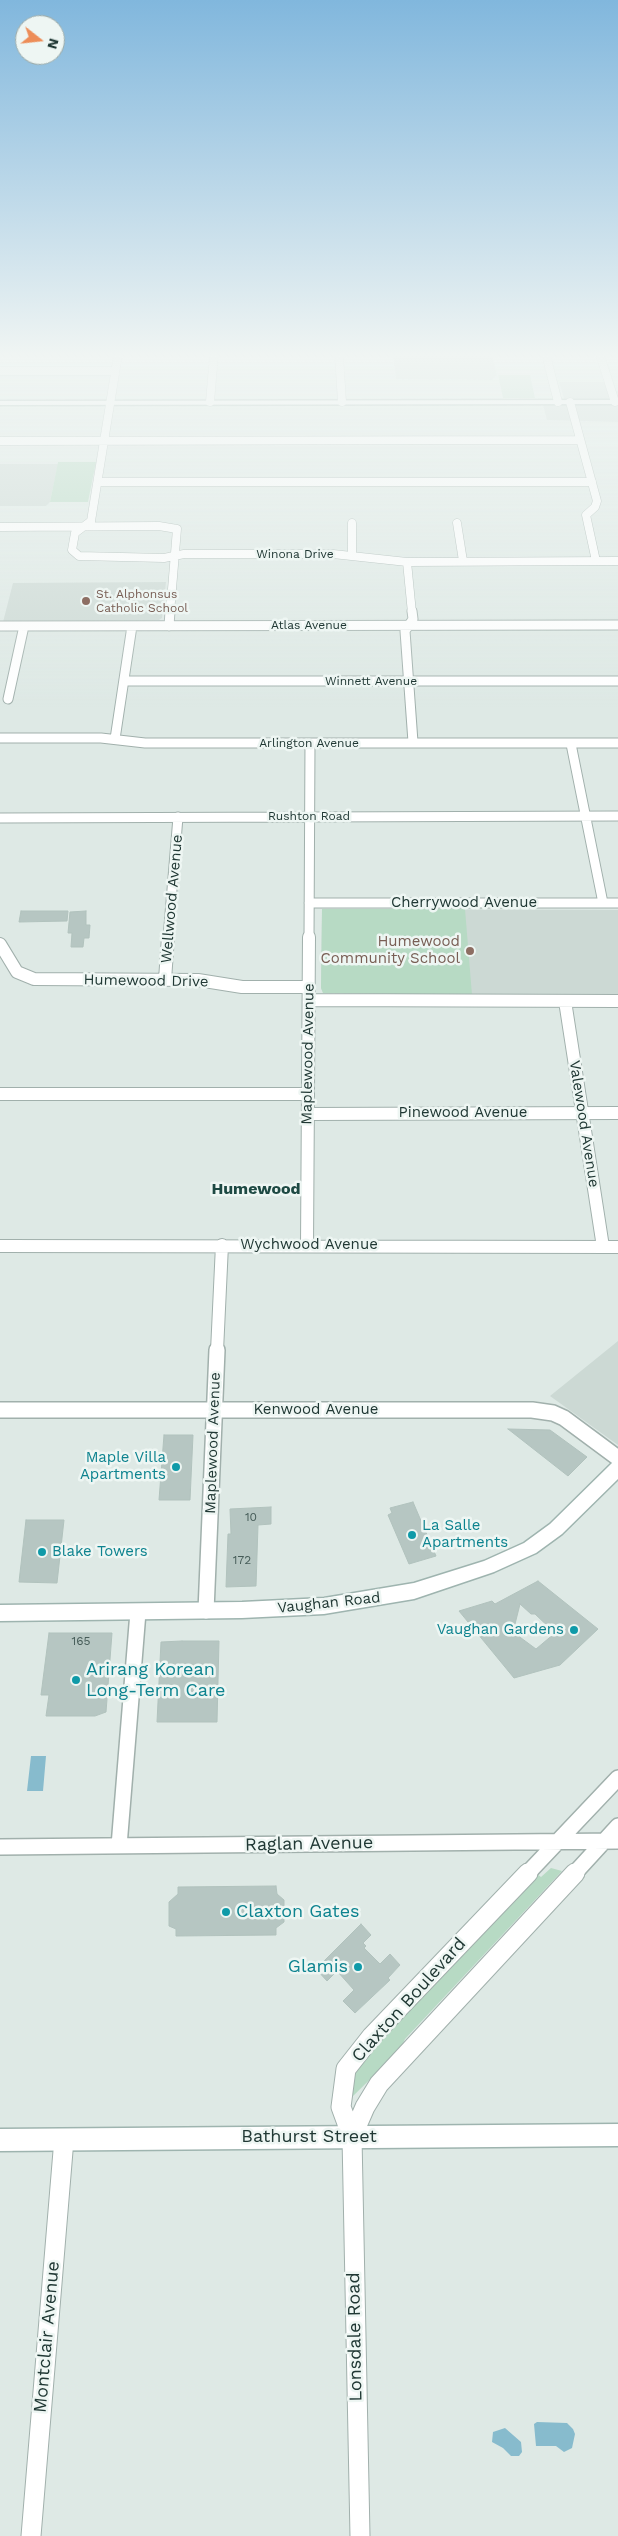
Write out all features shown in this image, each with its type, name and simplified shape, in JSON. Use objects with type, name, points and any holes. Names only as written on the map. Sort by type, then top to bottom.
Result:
[{"type":"street","points":[[84,527],[91,521],[99,473]]},
{"type":"street","points":[[590,473],[597,503],[586,515],[596,561]]},
{"type":"street","points":[[98,482],[592,482]]},
{"type":"street","points":[[352,523],[352,554]]},
{"type":"street","points":[[458,523],[463,561]]},
{"type":"street","points":[[0,527],[174,528],[178,531],[169,626]]},
{"type":"street","name":"Winona Drive","points":[[84,527],[75,532],[72,550],[82,557],[164,558],[176,555],[352,554],[407,562],[618,561]]},
{"type":"street","points":[[407,562],[413,619],[405,631],[413,742]]},
{"type":"street","name":"Atlas Avenue","points":[[0,626],[618,625]]},
{"type":"street","points":[[8,700],[24,626]]},
{"type":"street","points":[[115,739],[132,626]]},
{"type":"street","name":"Winnett Avenue","points":[[125,681],[618,681]]},
{"type":"street","name":"Arlington Avenue","points":[[0,738],[115,739],[145,743],[618,743]]},
{"type":"street","name":"Maplewood Avenue","points":[[307,1245],[310,742]]},
{"type":"street","points":[[571,744],[603,902]]},
{"type":"street","name":"Rushton Road","points":[[0,818],[618,816]]},
{"type":"street","name":"Wellwood Avenue","points":[[165,980],[178,817]]},
{"type":"street","name":"Cherrywood Avenue","points":[[309,903],[618,902]]},
{"type":"street","name":"Humewood Drive","points":[[0,944],[17,972],[28,978],[208,981],[242,987],[309,987]]},
{"type":"street","points":[[309,1000],[618,1001]]},
{"type":"street","name":"Valewood Avenue","points":[[565,1001],[603,1247]]},
{"type":"street","points":[[0,1094],[308,1094]]},
{"type":"street","name":"Pinewood Avenue","points":[[308,1114],[618,1113]]},
{"type":"street","name":"Maplewood Avenue","points":[[206,1611],[222,1245]]},
{"type":"street","name":"Wychwood Avenue","points":[[0,1246],[618,1247]]},
{"type":"street","name":"Kenwood Avenue","points":[[0,1410],[543,1411],[564,1418],[618,1458]]},
{"type":"street","name":"Vaughan Road","points":[[0,1613],[206,1611],[324,1606],[364,1602],[414,1591],[488,1567],[530,1548],[556,1529],[618,1468]]},
{"type":"street","points":[[119,1846],[138,1612]]},
{"type":"street","name":"Claxton Boulevard","points":[[352,2137],[341,2107],[346,2069],[372,2036],[618,1778]]},
{"type":"street","points":[[352,2137],[365,2107],[379,2084],[610,1842],[618,1826]]},
{"type":"street","name":"Raglan Avenue","points":[[0,1847],[610,1842]]},
{"type":"street","name":"Bathurst Street","points":[[0,2140],[618,2135]]},
{"type":"street","name":"Lonsdale Road","points":[[352,2137],[360,2536]]},
{"type":"street","name":"Montclair Avenue","points":[[31,2536],[64,2139]]},
{"type":"shaded area","points":[[0,473],[56,473],[50,502],[46,506],[0,506]]},
{"type":"shaded area","name":"St. Alphonsus Catholic School","points":[[166,582],[162,618],[159,620],[3,622],[13,583]]},
{"type":"shaded area","name":"Humewood Community School","points":[[322,909],[618,910],[618,995],[323,993],[321,988]]},
{"type":"shaded area","points":[[618,1341],[618,1445],[550,1396]]},
{"type":"green space","points":[[56,473],[94,473],[88,502],[50,502]]},
{"type":"green space","points":[[322,909],[465,909],[472,995],[323,993],[321,988]]},
{"type":"green space","points":[[551,1868],[562,1871],[405,2039],[400,2050],[351,2098],[351,2075],[385,2032],[396,2025],[537,1874],[541,1877]]},
{"type":"water","points":[[31,1756],[46,1756],[43,1791],[27,1791]]},
{"type":"water","points":[[537,2422],[567,2423],[575,2434],[572,2448],[564,2452],[556,2446],[536,2446],[534,2424]]},
{"type":"water","points":[[505,2428],[521,2442],[522,2452],[519,2456],[511,2456],[503,2448],[492,2442],[493,2432]]},
{"type":"building","points":[[21,911],[68,911],[67,921],[19,922]]},
{"type":"building","points":[[86,911],[86,925],[90,925],[89,938],[84,938],[83,947],[71,947],[72,933],[68,933],[70,912]]},
{"type":"building","points":[[508,1429],[550,1430],[587,1457],[568,1476]]},
{"type":"building","name":"Maple Villa Apartments","points":[[164,1435],[193,1435],[190,1500],[159,1500]]},
{"type":"building","name":"La Salle Apartments","points":[[413,1502],[436,1556],[409,1564],[388,1515],[392,1513],[390,1508]]},
{"type":"building","points":[[271,1507],[271,1524],[258,1525],[256,1586],[226,1587],[228,1534],[231,1534],[230,1509]]},
{"type":"building","name":"Blake Towers","points":[[26,1520],[64,1520],[57,1583],[19,1582]]},
{"type":"building","name":"Vaughan Gardens","points":[[538,1581],[598,1629],[560,1665],[514,1678],[459,1611],[492,1601],[495,1604]],"holes":[[[520,1604],[531,1614],[535,1614],[555,1633],[536,1649],[513,1632]]]},
{"type":"building","name":"Arirang Korean Long-Term Care","points":[[49,1633],[112,1633],[106,1712],[95,1716],[46,1716],[49,1695],[41,1695]]},
{"type":"building","points":[[219,1641],[217,1722],[157,1722],[161,1642]]},
{"type":"building","name":"Claxton Gates","points":[[276,1886],[277,1894],[284,1900],[284,1922],[276,1928],[276,1935],[176,1936],[176,1929],[169,1926],[169,1902],[178,1894],[178,1887]]},
{"type":"building","name":"Glamis","points":[[361,1924],[371,1935],[363,1943],[366,1946],[364,1948],[380,1964],[390,1954],[400,1965],[388,1978],[390,1980],[355,2013],[343,2001],[354,1990],[337,1971],[327,1981],[316,1969]]},
{"type":"place","name":"St. Alphonsus Catholic School","points":[[86,601]]},
{"type":"place","name":"Humewood Community School","points":[[470,951]]},
{"type":"place","name":"Maple Villa Apartments","points":[[176,1467]]},
{"type":"place","name":"La Salle Apartments","points":[[412,1535]]},
{"type":"place","name":"Blake Towers","points":[[42,1552]]},
{"type":"place","name":"Vaughan Gardens","points":[[574,1630]]},
{"type":"place","name":"Arirang Korean Long-Term Care","points":[[76,1680]]},
{"type":"place","name":"Claxton Gates","points":[[226,1912]]},
{"type":"place","name":"Glamis","points":[[358,1967]]},
{"type":"district","name":"Humewood","points":[[256,1189]]}]
